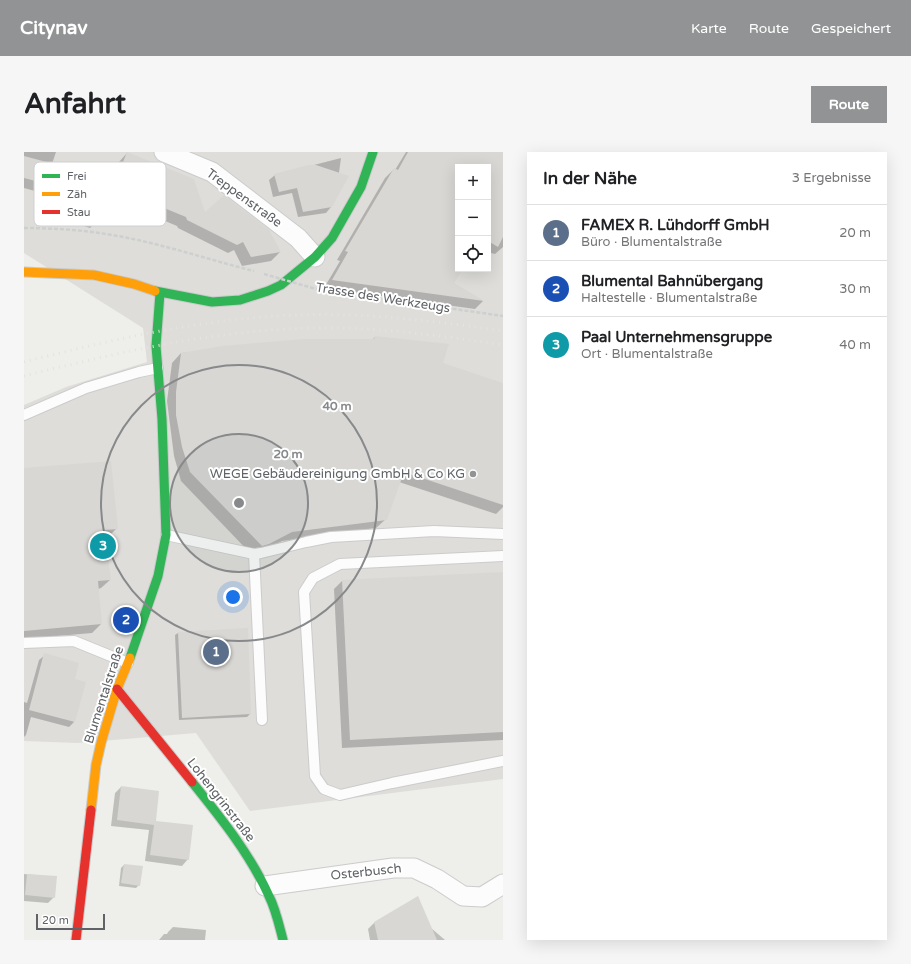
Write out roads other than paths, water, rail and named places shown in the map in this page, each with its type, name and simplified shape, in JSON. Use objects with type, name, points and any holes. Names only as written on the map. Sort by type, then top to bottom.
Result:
[{"type":"street","name":"Treppenstraße","points":[[164,152],[212,172],[298,238],[315,258]]},
{"type":"street","points":[[24,272],[94,275],[134,284],[160,293],[212,302],[240,300],[268,291],[281,285],[315,258],[332,238],[358,193],[373,152]]},
{"type":"street","name":"Blumentalstraße","points":[[76,940],[96,765],[117,689],[128,663],[158,576],[166,535],[162,419],[156,346],[160,293]]},
{"type":"street","name":"Lohengrinstraße","points":[[117,689],[224,823],[246,853],[265,886],[281,927],[283,940]]},
{"type":"street","name":"Osterbusch","points":[[265,886],[393,868],[414,868],[463,896],[482,897],[503,884]]},
{"type":"lane","points":[[24,415],[86,388],[139,372],[158,368]]},
{"type":"lane","points":[[166,535],[254,554],[331,537],[434,532],[503,534]]},
{"type":"lane","points":[[254,554],[262,720]]},
{"type":"lane","points":[[503,556],[340,564],[313,578],[304,592],[315,776],[324,789],[340,795],[392,782],[503,761]]},
{"type":"lane","points":[[24,643],[74,641],[128,663]]},
{"type":"railway","points":[[24,362],[158,331],[261,317],[321,314],[373,316],[503,331]]},
{"type":"railway","points":[[24,376],[170,343],[207,337],[282,329],[365,329],[434,335],[503,345]]},
{"type":"place","name":"WEGE Gebäudereinigung GmbH & Co KG","points":[[473,474]]},
{"type":"place","name":"Paal Unternehmensgruppe","points":[[103,546]]},
{"type":"place","name":"Blumental Bahnübergang","points":[[126,620]]},
{"type":"place","name":"FAMEX R. Lühdorff GmbH","points":[[216,652]]}]
